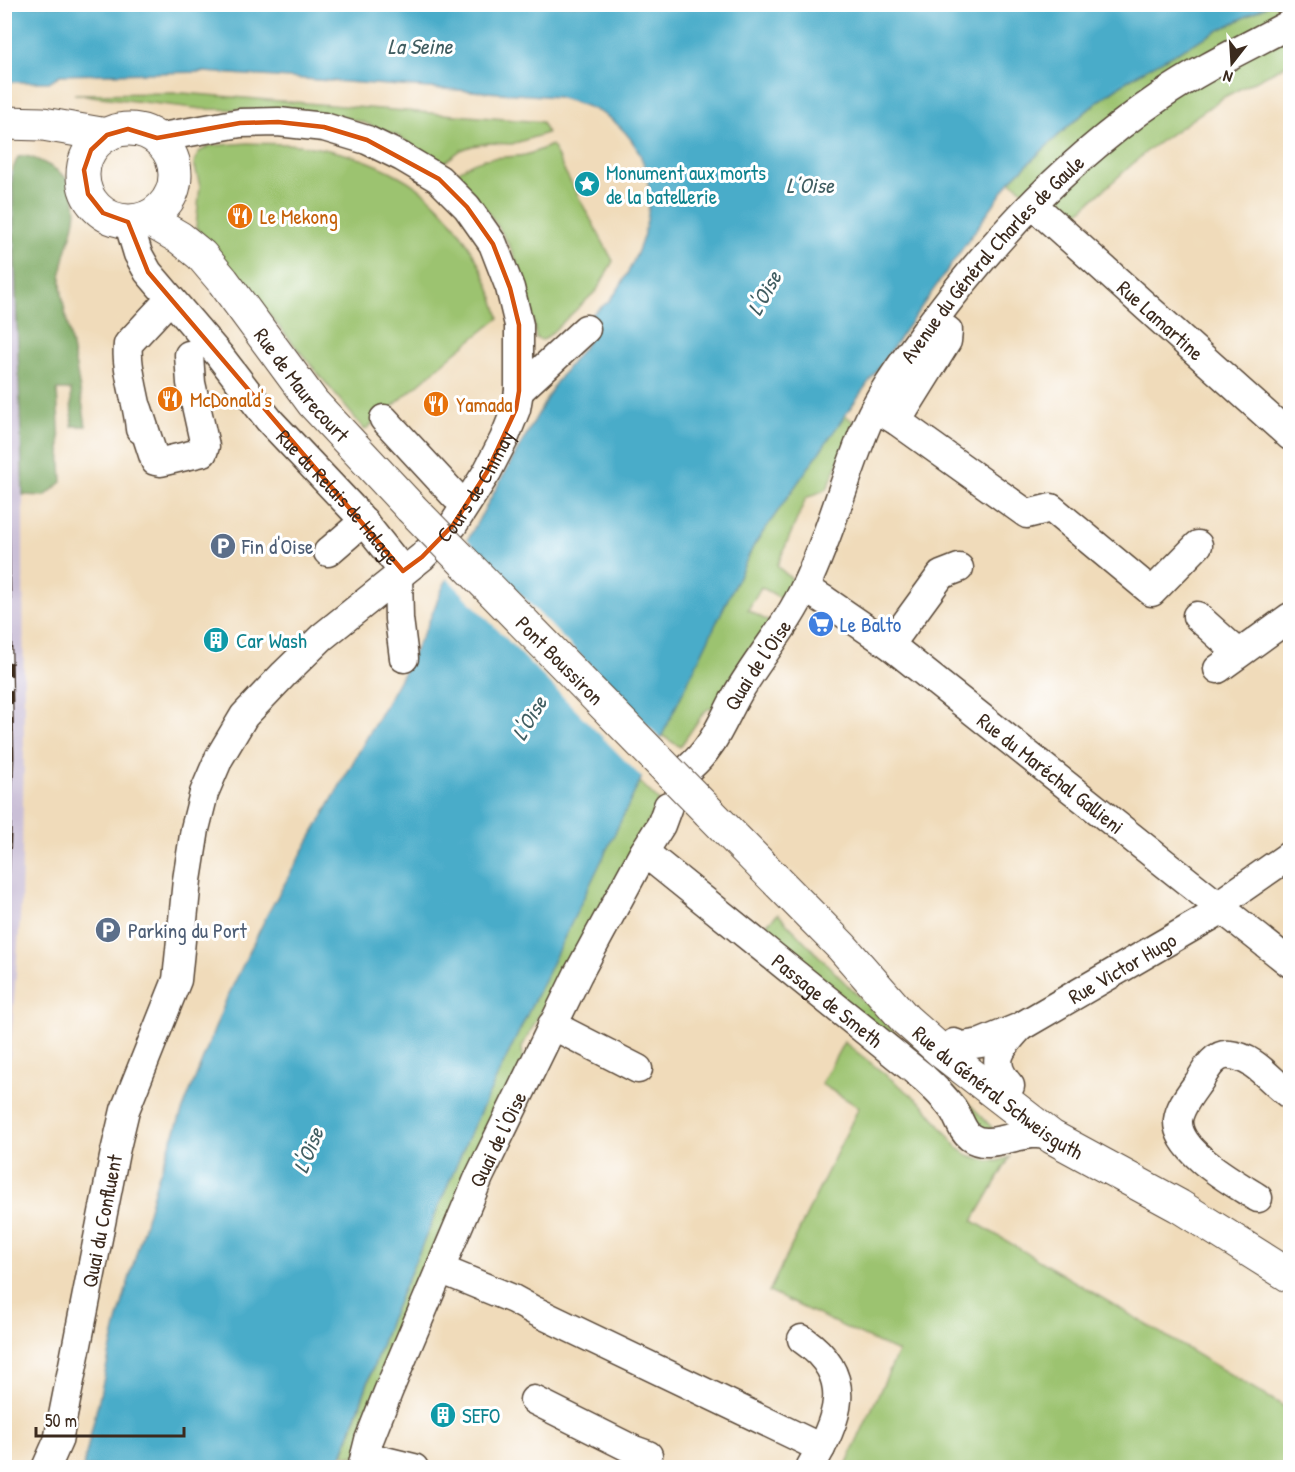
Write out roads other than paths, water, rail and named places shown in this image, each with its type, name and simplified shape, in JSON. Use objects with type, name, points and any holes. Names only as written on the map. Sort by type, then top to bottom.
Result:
[{"type":"main road","points":[[4,123],[43,124],[107,135]]},
{"type":"main road","points":[[119,130],[137,130],[156,138],[167,149],[173,163],[175,177],[172,191],[163,207],[137,219],[111,217],[95,206],[85,186],[84,166],[91,150],[107,135],[119,130]]},
{"type":"main road","points":[[4,140],[36,140],[52,144],[67,151],[84,166]]},
{"type":"main road","name":"Rue de Maurecourt","points":[[172,191],[175,203],[201,255]]},
{"type":"main road","name":"Rue de Maurecourt","points":[[137,219],[171,232],[201,255],[224,281],[313,403],[411,508]]},
{"type":"main road","name":"Pont Boussiron","points":[[411,508],[701,787]]},
{"type":"main road","name":"Rue du Général Schweisguth","points":[[701,787],[905,1019],[942,1052],[1006,1093],[1077,1131],[1179,1206]]},
{"type":"main road","name":"Rue du Général Schweisguth","points":[[842,947],[954,1043],[1052,1137],[1179,1206],[1290,1276]]},
{"type":"street","name":"Avenue du Général Charles de Gaule","points":[[805,588],[886,414],[933,321],[962,285],[1033,205],[1082,157],[1161,96],[1290,24]]},
{"type":"street","name":"Cours de Chimay","points":[[156,138],[240,123],[278,122],[324,127],[367,140],[402,157],[439,179],[467,207],[493,244],[510,288],[519,325],[519,391],[516,409],[504,439],[453,525],[422,557],[322,638],[284,675],[244,716],[219,758],[204,793],[195,829],[187,880],[177,980]]},
{"type":"street","name":"Rue Lamartine","points":[[1033,205],[1290,436]]},
{"type":"street","name":"Rue du Relais de Halage","points":[[137,219],[141,260],[148,272],[219,354],[269,420],[364,521],[400,573]]},
{"type":"street","points":[[170,299],[154,331],[128,344],[144,442],[152,451],[153,459],[158,462],[201,454],[205,450],[191,383],[189,355]]},
{"type":"street","points":[[519,391],[586,329]]},
{"type":"street","points":[[886,414],[1027,514],[1052,508],[1152,592],[1198,545]]},
{"type":"street","points":[[384,419],[455,496],[466,504]]},
{"type":"street","points":[[328,552],[364,521]]},
{"type":"street","points":[[890,645],[942,575],[959,568]]},
{"type":"street","points":[[400,573],[399,619],[404,658]]},
{"type":"street","name":"Rue du Maréchal Gallieni","points":[[805,588],[890,645],[1290,963]]},
{"type":"street","name":"Quai de l'Oise","points":[[701,787],[706,752],[738,694],[805,588]]},
{"type":"street","points":[[1197,616],[1228,661],[1290,617]]},
{"type":"street","name":"Quai de l'Oise","points":[[363,1462],[388,1392],[479,1177],[552,1025],[644,852],[668,814]]},
{"type":"street","name":"Passage de Smeth","points":[[644,852],[924,1078],[943,1095],[969,1137],[982,1143],[1041,1133],[1052,1137]]},
{"type":"street","name":"Rue Victor Hugo","points":[[954,1043],[962,1046],[981,1043],[1020,1027],[1220,907],[1290,855]]},
{"type":"street","name":"Quai du Confluent","points":[[46,1467],[58,1441],[125,1110],[177,980]]},
{"type":"street","points":[[552,1025],[638,1069]]},
{"type":"street","name":"Rue Victor Hugo","points":[[1006,1093],[999,1071],[999,1055],[1002,1047],[1020,1027]]},
{"type":"street","points":[[1258,1198],[1206,1165],[1192,1150],[1179,1129],[1178,1119],[1182,1107],[1209,1065],[1218,1057],[1228,1054],[1242,1058],[1258,1067],[1290,1095]]},
{"type":"street","points":[[1003,1138],[1009,1119],[1006,1093]]},
{"type":"street","points":[[440,1269],[513,1299],[816,1458],[830,1432],[837,1401],[836,1380],[819,1350],[802,1339]]},
{"type":"street","points":[[534,1400],[648,1455],[643,1467]]},
{"type":"street","points":[[363,1462],[414,1467]]},
{"type":"water","name":"L’Oise","points":[[4,5],[1268,5],[1120,85],[1071,124],[1010,181],[754,545],[472,1129],[390,1320],[338,1467],[83,1467],[117,1322],[157,1180],[226,1000],[267,915],[405,670],[469,537],[555,384],[589,340],[584,321],[609,301],[628,272],[646,227],[649,191],[646,173],[641,157],[632,141],[612,120],[590,108],[557,97],[204,72],[60,75],[49,82],[5,82]]},
{"type":"railway","points":[[4,396],[11,756],[4,941]]},
{"type":"place","name":"Monument aux morts de la batellerie","points":[[587,184]]},
{"type":"place","name":"Le Mekong","points":[[240,216]]},
{"type":"place","name":"McDonald's","points":[[170,399]]},
{"type":"place","name":"Yamada","points":[[436,404]]},
{"type":"place","name":"Fin d'Oise","points":[[223,546]]},
{"type":"place","name":"Le Balto","points":[[821,624]]},
{"type":"place","name":"Car Wash","points":[[216,640]]},
{"type":"place","name":"Parking du Port","points":[[108,930]]},
{"type":"place","name":"SEFO","points":[[443,1415]]},
{"type":"water label","name":"La Seine","points":[[420,46]]},
{"type":"water label","name":"L'Oise","points":[[764,293]]},
{"type":"water label","name":"L'Oise","points":[[529,718]]},
{"type":"water label","name":"L'Oise","points":[[308,1150]]}]
